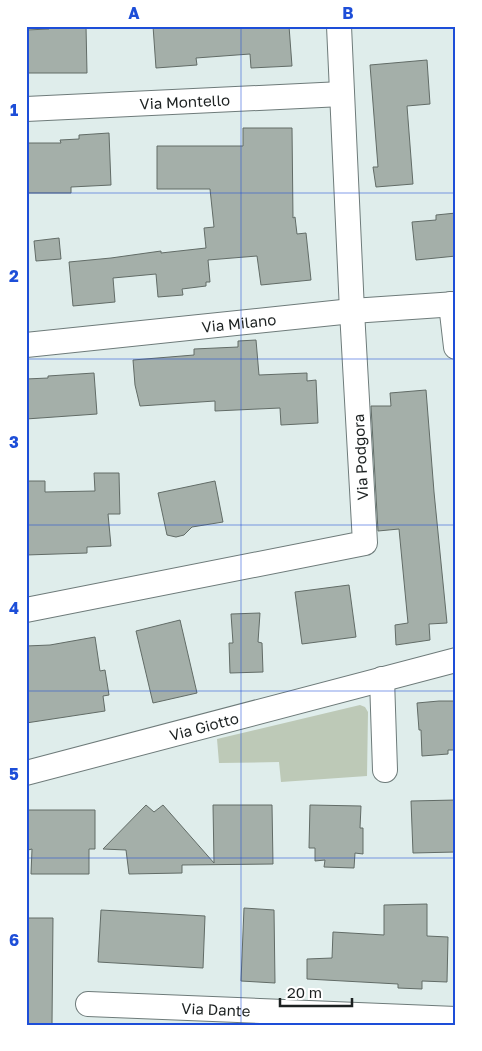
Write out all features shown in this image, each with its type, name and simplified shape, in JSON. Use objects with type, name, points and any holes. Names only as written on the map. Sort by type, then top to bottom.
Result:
[{"type":"street","name":"Via Podgora","points":[[26,610],[365,543],[339,26]]},
{"type":"street","name":"Via Montello","points":[[26,109],[342,94]]},
{"type":"street","name":"Via Milano","points":[[26,345],[352,312],[454,304],[456,347]]},
{"type":"street","name":"Via Giotto","points":[[26,773],[456,660]]},
{"type":"street","points":[[382,680],[384,770]]},
{"type":"street","name":"Via Dante","points":[[88,1004],[343,1019],[456,1019]]},
{"type":"green space","points":[[360,705],[365,707],[368,712],[367,776],[281,782],[279,762],[219,763],[217,739]]},
{"type":"building","points":[[49,26],[86,26],[87,73],[26,73],[26,30],[49,29]]},
{"type":"building","points":[[153,26],[289,26],[292,66],[251,68],[250,54],[196,58],[197,65],[156,68]]},
{"type":"building","points":[[427,60],[430,104],[407,106],[413,184],[376,187],[373,167],[378,167],[370,65]]},
{"type":"building","points":[[243,128],[292,128],[293,218],[295,217],[297,234],[306,233],[311,280],[261,285],[257,256],[208,260],[210,282],[206,282],[206,286],[182,289],[183,295],[158,297],[156,274],[113,278],[115,302],[73,306],[69,262],[161,251],[161,253],[206,248],[204,228],[214,227],[210,189],[157,189],[157,146],[243,146]]},
{"type":"building","points":[[109,133],[111,185],[71,187],[71,193],[26,193],[26,143],[61,143],[60,140],[79,139],[79,135]]},
{"type":"building","points":[[456,213],[456,256],[416,260],[412,222],[436,220],[436,215]]},
{"type":"building","points":[[59,238],[61,259],[36,261],[34,241]]},
{"type":"building","points":[[256,340],[259,375],[307,373],[307,381],[316,380],[318,423],[281,425],[280,408],[215,411],[215,401],[140,406],[135,385],[133,360],[194,355],[194,349],[238,347],[238,341]]},
{"type":"building","points":[[94,373],[97,414],[26,419],[26,379]]},
{"type":"building","points":[[426,390],[447,623],[429,624],[430,640],[396,645],[395,625],[408,623],[399,529],[378,531],[371,406],[391,406],[390,393]]},
{"type":"building","points":[[94,473],[119,473],[120,514],[108,514],[111,546],[87,547],[87,553],[26,555],[26,481],[45,481],[45,492],[95,491]]},
{"type":"building","points":[[215,481],[223,522],[192,527],[184,535],[176,537],[167,535],[158,493]]},
{"type":"building","points":[[349,585],[356,637],[302,644],[295,592]]},
{"type":"building","points":[[260,613],[258,642],[262,643],[263,672],[230,673],[229,643],[233,643],[231,614]]},
{"type":"building","points":[[180,620],[197,693],[153,703],[136,631]]},
{"type":"building","points":[[95,637],[100,671],[105,670],[109,695],[103,696],[105,711],[26,723],[26,646],[50,645]]},
{"type":"building","points":[[456,701],[456,750],[448,750],[448,754],[422,756],[417,703]]},
{"type":"building","points":[[456,800],[456,852],[413,853],[411,801]]},
{"type":"building","points":[[146,805],[154,812],[163,805],[214,863],[213,805],[272,805],[273,864],[182,865],[182,873],[129,874],[126,850],[103,849]]},
{"type":"building","points":[[310,805],[361,806],[360,828],[363,828],[363,854],[355,853],[354,868],[324,867],[325,860],[315,861],[315,848],[309,848]]},
{"type":"building","points":[[28,810],[95,810],[95,849],[89,849],[89,874],[31,874],[32,849],[28,850]]},
{"type":"building","points":[[427,904],[427,936],[448,937],[447,982],[422,981],[422,989],[398,988],[398,984],[307,979],[307,959],[332,958],[333,932],[384,935],[384,905]]},
{"type":"building","points":[[244,908],[274,910],[275,983],[241,981]]},
{"type":"building","points":[[101,910],[205,916],[203,968],[98,962]]},
{"type":"building","points":[[26,918],[53,918],[52,1025],[26,1025]]}]
